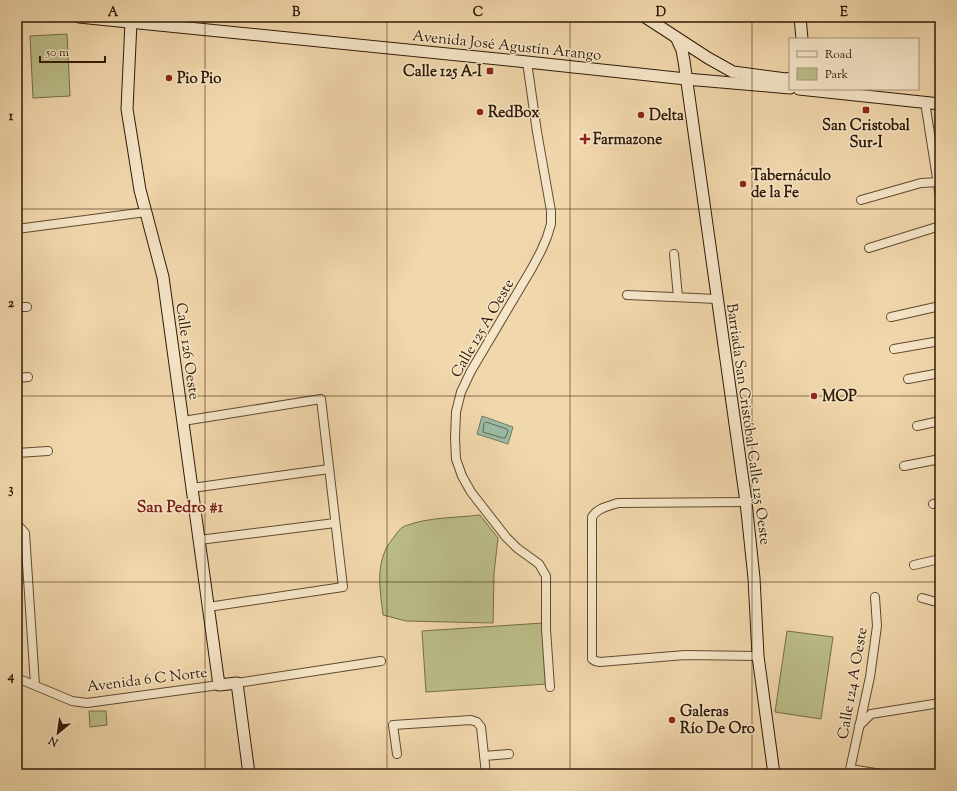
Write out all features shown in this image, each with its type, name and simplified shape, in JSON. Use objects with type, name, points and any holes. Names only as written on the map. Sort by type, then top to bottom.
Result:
[{"type":"street","name":"Avenida José Agustín Arango","points":[[79,17],[686,79],[789,88]]},
{"type":"street","points":[[645,17],[676,39],[733,72],[789,78]]},
{"type":"street","points":[[800,17],[802,38]]},
{"type":"street","name":"Calle 126 Oeste","points":[[131,22],[127,109],[140,190],[163,277],[219,685]]},
{"type":"street","name":"Barriada San Cristóbal Calle 125 Oeste","points":[[676,39],[682,50],[746,502],[754,578],[758,656],[774,774]]},
{"type":"street","name":"Calle 125 A Oeste","points":[[527,62],[537,132],[551,211],[551,224],[547,237],[532,268],[471,371],[461,392],[456,412],[455,438],[456,459],[462,476],[471,492],[506,537],[517,548],[540,564],[546,576],[546,629],[550,687]]},
{"type":"street","points":[[813,90],[940,104]]},
{"type":"street","points":[[925,102],[939,182],[940,197]]},
{"type":"street","points":[[861,200],[921,184],[939,182]]},
{"type":"street","points":[[17,229],[146,212]]},
{"type":"street","points":[[869,248],[940,226]]},
{"type":"street","points":[[674,254],[678,297]]},
{"type":"street","points":[[627,295],[718,299]]},
{"type":"street","points":[[17,307],[27,306]]},
{"type":"street","points":[[892,317],[940,306]]},
{"type":"street","points":[[894,349],[940,340]]},
{"type":"street","points":[[908,379],[940,372]]},
{"type":"street","points":[[17,378],[28,377]]},
{"type":"street","points":[[182,421],[321,399],[343,588],[208,607]]},
{"type":"street","points":[[916,426],[940,421]]},
{"type":"street","points":[[17,453],[48,451]]},
{"type":"street","points":[[904,466],[940,458]]},
{"type":"street","points":[[192,488],[329,469]]},
{"type":"street","points":[[746,502],[618,503],[595,513],[592,517],[592,658],[595,662],[600,662],[685,655],[758,656]]},
{"type":"street","points":[[199,540],[335,523]]},
{"type":"street","points":[[17,524],[25,533],[34,685]]},
{"type":"street","points":[[914,565],[940,559]]},
{"type":"street","name":"Calle 124 A Oeste","points":[[850,771],[870,677],[877,626],[875,597]]},
{"type":"street","points":[[922,598],[940,603]]},
{"type":"street","points":[[249,774],[237,683],[381,661]]},
{"type":"street","name":"Avenida 6 C Norte","points":[[17,678],[72,701],[87,703],[237,683]]},
{"type":"street","points":[[859,727],[871,714],[940,703]]},
{"type":"street","points":[[397,754],[393,725],[471,720],[477,722],[481,727],[486,774]]},
{"type":"street","points":[[484,756],[509,754]]},
{"type":"street","points":[[850,771],[881,774]]},
{"type":"green space","points":[[67,34],[70,96],[33,98],[30,36]]},
{"type":"green space","points":[[480,515],[498,538],[494,573],[493,623],[406,621],[383,615],[380,584],[381,564],[383,555],[400,529],[423,521]]},
{"type":"green space","points":[[543,623],[547,684],[426,692],[422,631]]},
{"type":"green space","points":[[787,631],[833,637],[821,719],[775,712]]},
{"type":"green space","points":[[89,711],[106,711],[107,725],[90,727]]},
{"type":"water","points":[[482,416],[513,427],[508,444],[477,434]]},
{"type":"place","name":"Calle 125 A-I","points":[[490,71]]},
{"type":"place","name":"Pio Pio","points":[[169,78]]},
{"type":"place","name":"San Cristobal Sur-I","points":[[866,110]]},
{"type":"place","name":"RedBox","points":[[480,112]]},
{"type":"place","name":"Delta","points":[[641,115]]},
{"type":"place","name":"Farmazone","points":[[585,139]]},
{"type":"place","name":"Tabernáculo de la Fe","points":[[743,184]]},
{"type":"place","name":"MOP","points":[[814,396]]},
{"type":"place","name":"Galeras Río De Oro","points":[[672,720]]},
{"type":"district","name":"San Pedro #1","points":[[180,506]]}]
